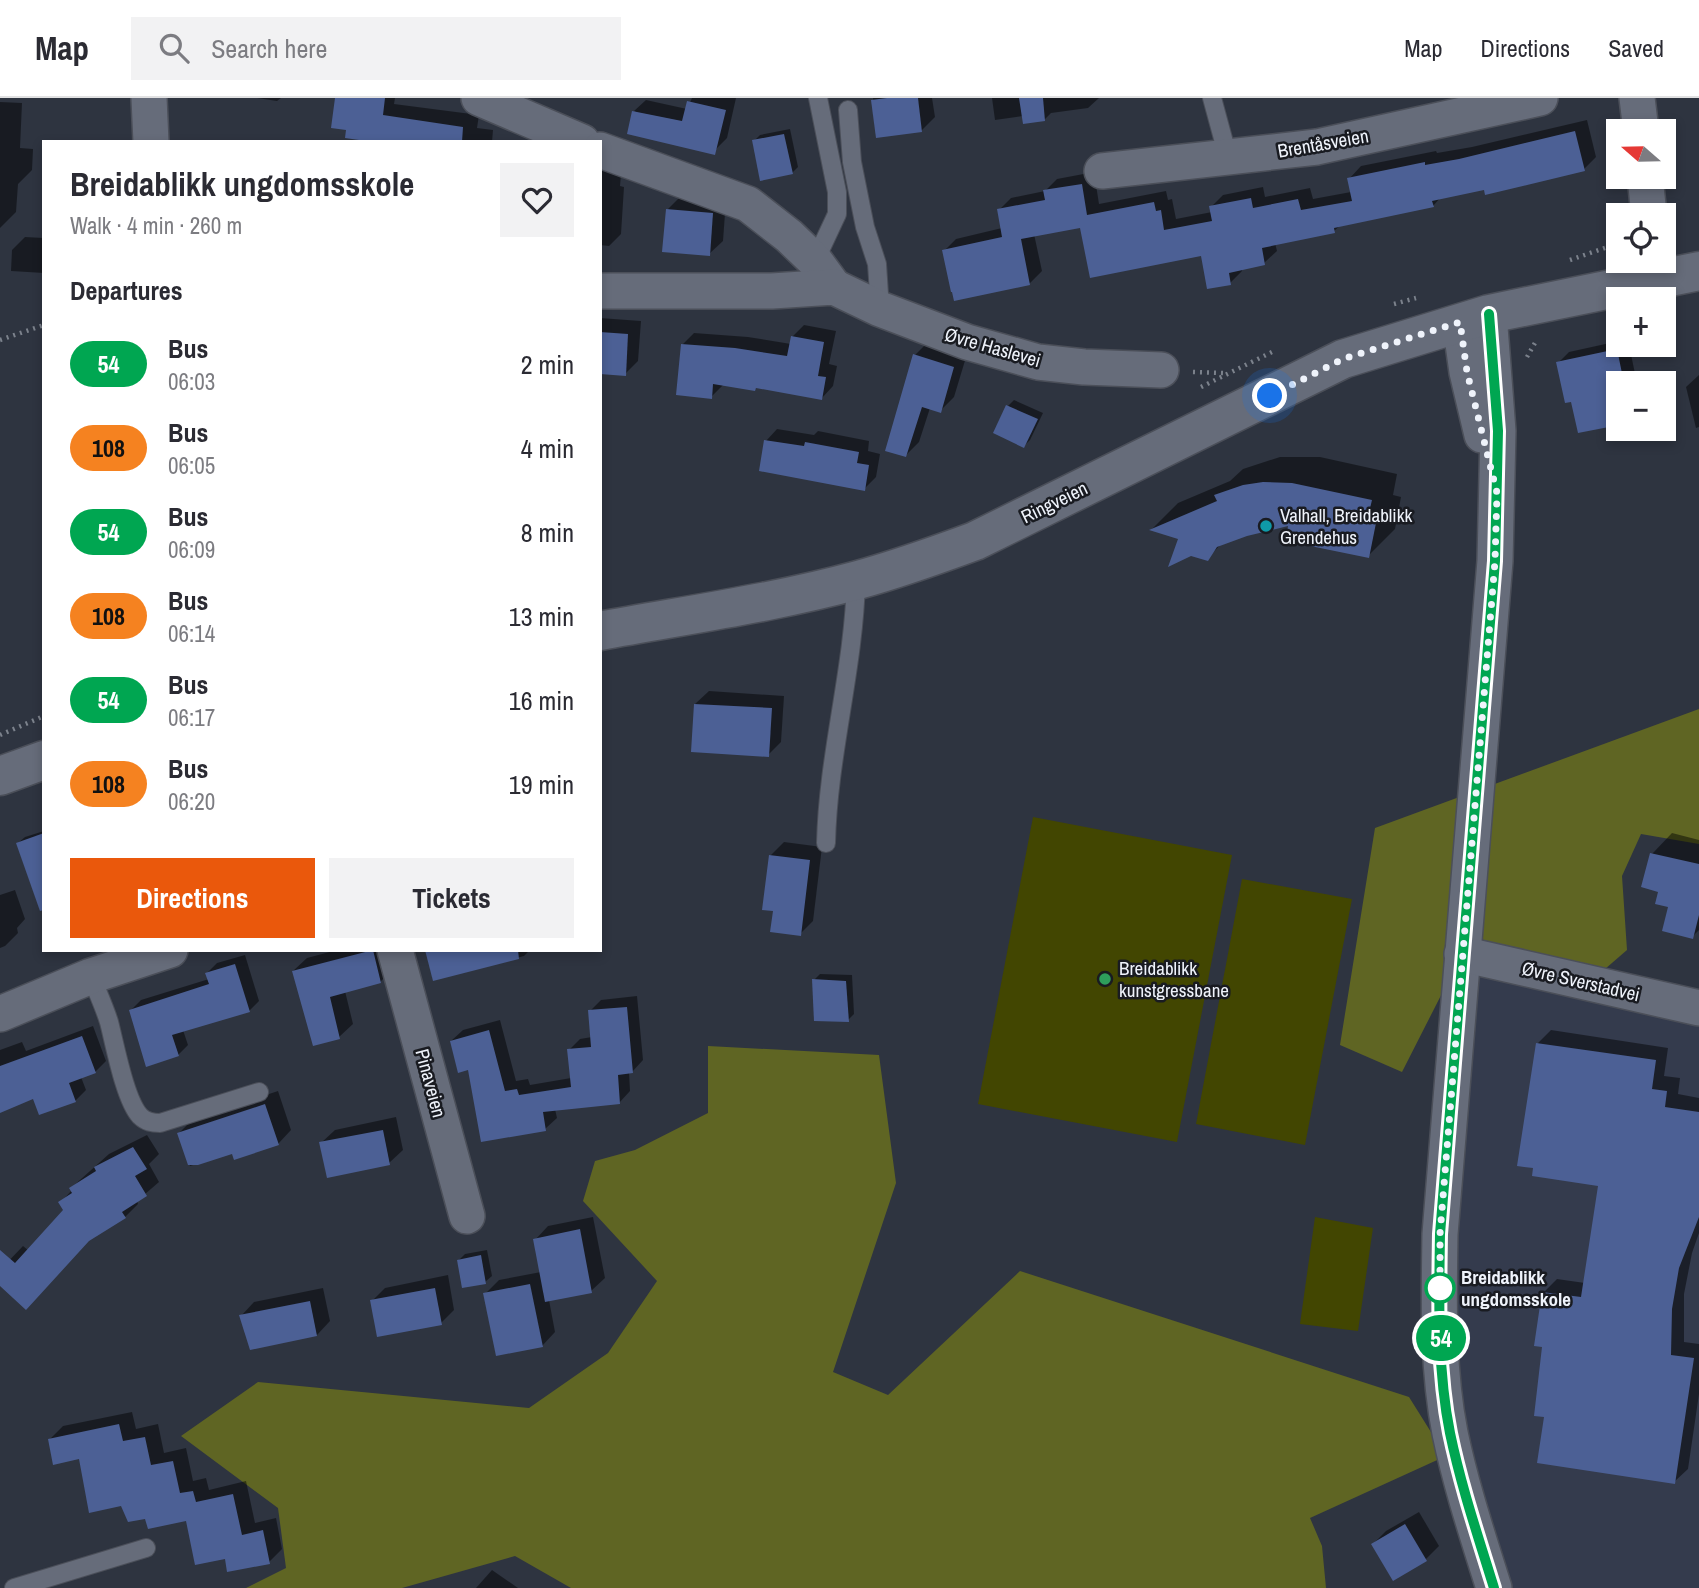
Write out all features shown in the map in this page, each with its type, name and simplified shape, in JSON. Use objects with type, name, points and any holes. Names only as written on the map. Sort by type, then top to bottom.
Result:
[{"type":"main road","name":"Ringveien","points":[[1676,270],[1699,271]]},
{"type":"main road","name":"Ringveien","points":[[602,631],[788,596],[918,562],[975,541],[1343,359],[1474,318],[1644,273]]},
{"type":"main road","points":[[0,776],[42,761]]},
{"type":"street","points":[[149,98],[151,140]]},
{"type":"street","points":[[479,98],[577,140]]},
{"type":"street","name":"Brentåsveien","points":[[1102,171],[1317,147],[1540,98]]},
{"type":"street","points":[[1637,98],[1640,119]]},
{"type":"street","name":"Øvre Haslevei","points":[[602,151],[748,204],[789,236],[824,274],[880,309],[967,342],[1038,362],[1161,370]]},
{"type":"street","points":[[602,291],[772,291],[824,274]]},
{"type":"street","points":[[1474,318],[1498,431],[1495,561],[1440,1234],[1442,1359],[1450,1430],[1464,1492],[1494,1588]]},
{"type":"street","points":[[0,1014],[91,975],[164,952]]},
{"type":"street","name":"Pinaveien","points":[[396,952],[467,1216]]},
{"type":"street","name":"Øvre Sverstadvei","points":[[1462,954],[1699,1008]]},
{"type":"lane","points":[[818,98],[837,192],[837,214],[824,274]]},
{"type":"lane","points":[[1212,98],[1228,157]]},
{"type":"lane","points":[[848,110],[852,162],[865,227],[877,264],[880,309]]},
{"type":"lane","points":[[826,842],[828,793],[848,675],[856,580]]},
{"type":"lane","points":[[91,975],[108,1018],[128,1091],[142,1118],[160,1123],[259,1092]]},
{"type":"lane","points":[[14,1588],[146,1548]]},
{"type":"path","points":[[0,340],[42,326]]},
{"type":"path","points":[[1191,393],[1226,374]]},
{"type":"path","points":[[0,736],[42,717]]},
{"type":"shaded area","name":"Breidablikk kunstgressbane","points":[[1033,817],[1232,855],[1177,1142],[978,1104]]},
{"type":"shaded area","points":[[1242,879],[1352,899],[1305,1145],[1196,1124]]},
{"type":"shaded area","name":"Breidablikk ungdomsskole","points":[[1462,954],[1699,1008],[1699,1588],[1492,1588],[1443,1373]]},
{"type":"shaded area","points":[[1315,1217],[1373,1228],[1358,1331],[1300,1324]]},
{"type":"green space","points":[[1699,709],[1699,844],[1641,834],[1622,876],[1627,950],[1590,982],[1462,954],[1402,1072],[1340,1045],[1375,828]]},
{"type":"green space","points":[[708,1046],[879,1055],[896,1183],[833,1372],[888,1395],[1020,1271],[1409,1397],[1446,1456],[1310,1518],[1322,1546],[1326,1588],[571,1588],[515,1556],[402,1588],[246,1588],[286,1568],[278,1508],[181,1436],[258,1382],[529,1408],[608,1353],[657,1281],[583,1201],[595,1161],[635,1150],[708,1113]]},
{"type":"building","points":[[335,98],[385,98],[383,115],[463,127],[462,140],[359,140],[345,138],[346,130],[331,128]]},
{"type":"building","points":[[918,98],[922,132],[876,138],[871,100]]},
{"type":"building","points":[[1019,98],[1043,98],[1045,121],[1023,124]]},
{"type":"building","points":[[687,101],[726,110],[715,155],[627,134],[632,111],[682,121]]},
{"type":"building","points":[[1575,131],[1585,171],[1485,195],[1484,190],[1432,201],[1434,207],[1334,228],[1335,233],[1262,248],[1265,265],[1229,273],[1231,285],[1207,289],[1201,256],[1090,278],[1080,228],[1021,239],[1030,285],[954,301],[951,292],[942,250],[1002,237],[997,209],[1045,200],[1043,190],[1082,184],[1087,215],[1154,202],[1156,211],[1161,210],[1164,230],[1212,221],[1209,206],[1251,198],[1253,208],[1298,199],[1301,210],[1352,201],[1347,178],[1425,162],[1425,165],[1459,159]]},
{"type":"building","points":[[784,134],[793,174],[760,181],[752,140]]},
{"type":"building","points":[[666,209],[713,213],[710,256],[662,252]]},
{"type":"building","points":[[602,332],[628,334],[626,376],[602,374]]},
{"type":"building","points":[[791,336],[824,342],[818,376],[826,377],[822,400],[756,388],[755,391],[713,384],[712,399],[676,395],[681,344],[787,356]]},
{"type":"building","points":[[1606,351],[1606,357],[1619,357],[1622,371],[1606,371],[1606,428],[1578,433],[1571,402],[1565,403],[1556,362]]},
{"type":"building","points":[[913,354],[954,367],[941,413],[922,407],[906,457],[885,451]]},
{"type":"building","points":[[1006,405],[1038,419],[1024,448],[993,433]]},
{"type":"building","points":[[764,440],[804,446],[805,442],[859,452],[857,463],[869,465],[865,491],[759,471]]},
{"type":"building","name":"Valhall, Breidablikk Grendehus","points":[[1263,482],[1292,483],[1372,500],[1367,521],[1376,523],[1369,558],[1286,541],[1288,526],[1217,547],[1208,561],[1191,556],[1168,567],[1178,539],[1149,530],[1217,501],[1214,495],[1243,485]]},
{"type":"building","points":[[694,704],[772,708],[769,757],[691,752]]},
{"type":"building","points":[[42,834],[42,910],[40,911],[16,843]]},
{"type":"building","points":[[1650,853],[1699,864],[1699,915],[1693,939],[1662,931],[1668,907],[1655,904],[1658,892],[1641,887]]},
{"type":"building","points":[[769,855],[810,860],[801,936],[770,932],[773,911],[762,910]]},
{"type":"building","points":[[373,952],[381,983],[330,997],[340,1039],[313,1046],[292,971]]},
{"type":"building","points":[[426,952],[518,952],[519,959],[433,981]]},
{"type":"building","points":[[235,964],[250,1012],[172,1035],[179,1056],[146,1067],[129,1010],[209,984],[205,973]]},
{"type":"building","points":[[812,979],[846,981],[849,1022],[814,1021]]},
{"type":"building","points":[[627,1007],[633,1073],[618,1075],[620,1104],[543,1112],[546,1131],[481,1142],[468,1070],[458,1073],[450,1041],[489,1030],[505,1091],[517,1089],[519,1095],[571,1087],[567,1049],[591,1047],[588,1010]]},
{"type":"building","points":[[82,1036],[96,1073],[69,1083],[76,1102],[39,1115],[33,1099],[0,1113],[0,1066]]},
{"type":"building","points":[[1536,1043],[1656,1060],[1652,1089],[1667,1091],[1665,1107],[1699,1112],[1699,1217],[1679,1268],[1672,1309],[1671,1355],[1694,1358],[1675,1484],[1537,1463],[1544,1417],[1534,1416],[1542,1347],[1534,1346],[1542,1292],[1581,1297],[1598,1186],[1532,1176],[1533,1168],[1517,1166]]},
{"type":"building","points":[[265,1104],[279,1145],[234,1160],[232,1154],[198,1165],[188,1165],[177,1133]]},
{"type":"building","points":[[383,1130],[390,1165],[327,1178],[319,1142]]},
{"type":"building","points":[[133,1147],[147,1169],[135,1176],[147,1196],[122,1212],[126,1218],[89,1241],[26,1310],[0,1286],[0,1250],[15,1263],[63,1210],[58,1202],[72,1193],[69,1188],[96,1171],[94,1167]]},
{"type":"building","points":[[580,1229],[592,1293],[545,1302],[533,1239]]},
{"type":"building","points":[[481,1255],[486,1284],[462,1288],[457,1260]]},
{"type":"building","points":[[530,1284],[543,1347],[496,1356],[483,1293]]},
{"type":"building","points":[[435,1288],[442,1325],[377,1337],[370,1300]]},
{"type":"building","points":[[310,1301],[317,1336],[250,1350],[239,1315]]},
{"type":"building","points":[[119,1424],[123,1441],[145,1437],[151,1465],[173,1461],[180,1493],[193,1491],[196,1502],[233,1494],[242,1535],[263,1530],[270,1564],[227,1572],[225,1559],[195,1565],[186,1521],[148,1529],[145,1519],[128,1522],[121,1506],[89,1513],[79,1459],[53,1465],[48,1439]]},
{"type":"building","points":[[1405,1524],[1427,1561],[1393,1581],[1371,1544]]},
{"type":"bus line","name":"54","points":[[1489,314],[1498,431],[1495,561],[1440,1234],[1439,1306],[1450,1430],[1464,1492],[1494,1588]]},
{"type":"place","name":"Valhall, Breidablikk Grendehus","points":[[1266,526]]},
{"type":"place","name":"Breidablikk kunstgressbane","points":[[1105,979]]},
{"type":"place","name":"Breidablikk ungdomsskole","points":[[1440,1288]]},
{"type":"route","points":[[1270,396],[1343,359],[1460,322],[1467,372],[1497,493],[1495,561],[1440,1234],[1440,1288]]}]
